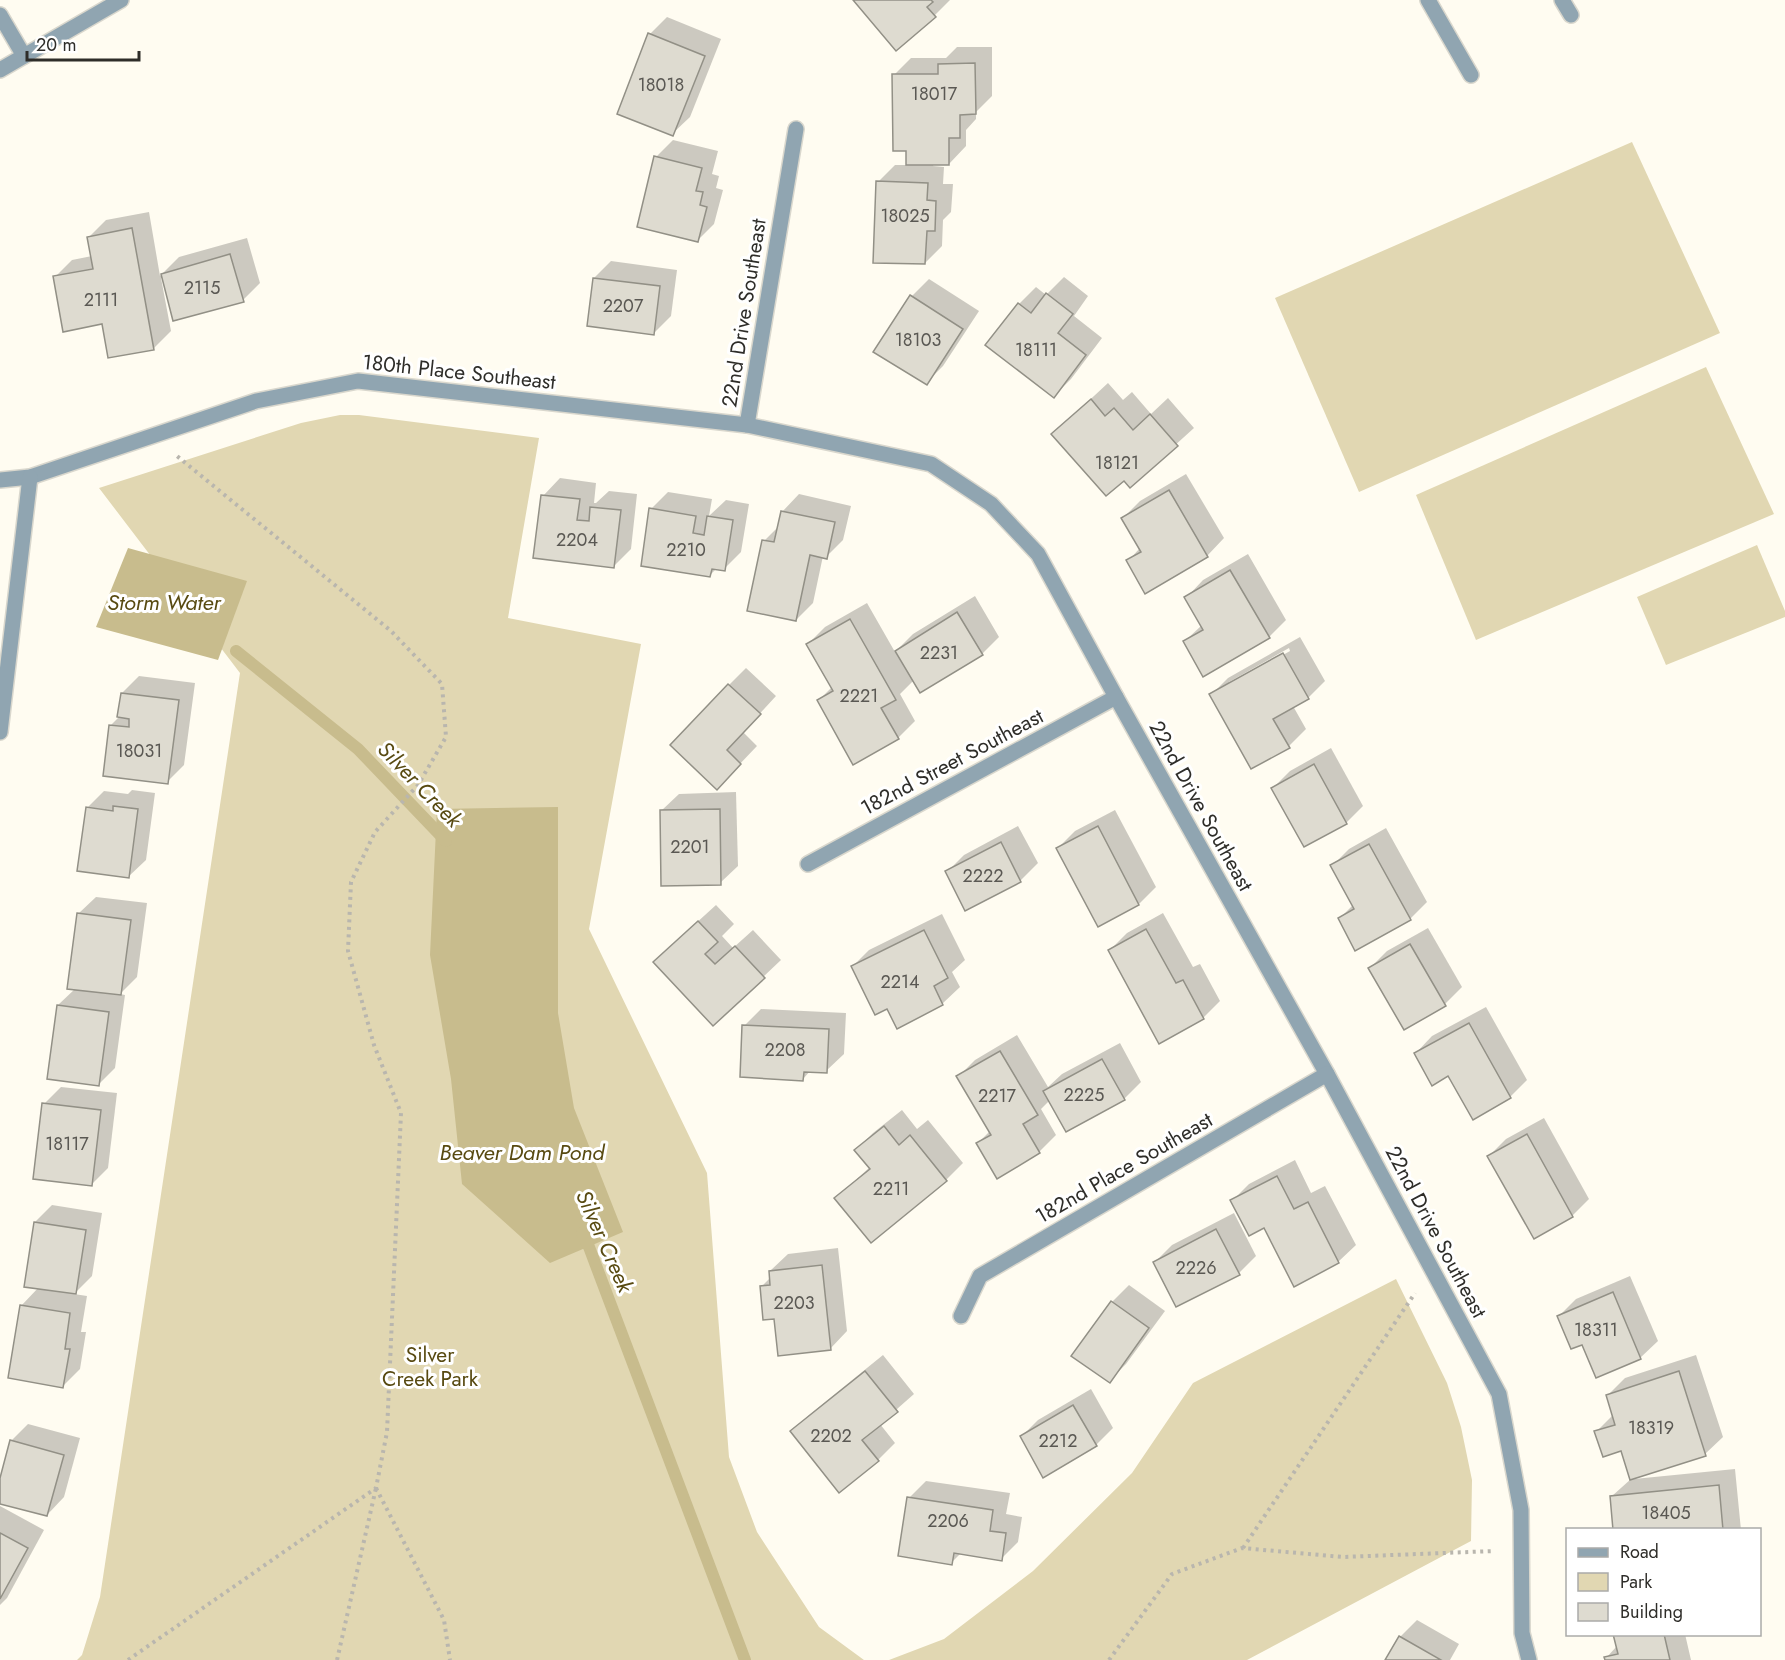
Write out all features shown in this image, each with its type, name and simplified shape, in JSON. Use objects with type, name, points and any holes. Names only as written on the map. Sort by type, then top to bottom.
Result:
[{"type":"street","points":[[0,70],[120,0]]},
{"type":"street","points":[[1428,0],[1471,75]]},
{"type":"street","points":[[1562,0],[1571,15]]},
{"type":"street","points":[[0,15],[24,56]]},
{"type":"street","name":"22nd Drive Southeast","points":[[796,129],[747,425],[931,464],[991,504],[1038,554],[1327,1074],[1499,1394],[1521,1510],[1522,1633],[1529,1660]]},
{"type":"street","name":"180th Place Southeast","points":[[0,480],[30,477],[256,401],[358,381],[747,425]]},
{"type":"street","points":[[0,732],[30,477]]},
{"type":"street","name":"182nd Street Southeast","points":[[808,864],[1116,697]]},
{"type":"street","name":"182nd Place Southeast","points":[[961,1316],[980,1276],[1327,1074]]},
{"type":"path","points":[[153,436],[391,631],[442,684],[446,737],[418,785],[375,832],[351,882],[348,951],[374,1045],[401,1113],[387,1432],[337,1660]]},
{"type":"path","points":[[1242,1548],[1432,1269]]},
{"type":"path","points":[[128,1660],[376,1488]]},
{"type":"path","points":[[376,1488],[444,1620],[450,1660]]},
{"type":"path","points":[[1109,1660],[1172,1574],[1242,1548],[1343,1557],[1522,1550]]},
{"type":"green space","points":[[1632,142],[1720,333],[1359,492],[1275,298]]},
{"type":"green space","points":[[1706,367],[1774,514],[1476,640],[1416,495]]},
{"type":"green space","name":"Silver Creek Park","points":[[340,415],[359,415],[539,438],[508,618],[641,644],[589,929],[707,1173],[729,1457],[757,1532],[819,1627],[864,1660],[77,1660],[82,1655],[100,1597],[240,673],[99,488],[301,423]]},
{"type":"green space","points":[[1757,545],[1785,611],[1785,617],[1666,665],[1637,597]]},
{"type":"green space","points":[[1396,1279],[1447,1383],[1461,1427],[1472,1480],[1471,1541],[1247,1660],[889,1660],[944,1639],[1033,1571],[1132,1473],[1193,1383]]},
{"type":"shaded area","name":"Storm Water","points":[[128,548],[247,581],[218,660],[96,627]]},
{"type":"shaded area","name":"Beaver Dam Pond","points":[[558,807],[558,1013],[574,1108],[623,1232],[550,1263],[462,1184],[451,1079],[430,955],[437,809]]},
{"type":"building","points":[[853,0],[931,0],[933,2],[927,7],[936,17],[896,51]]},
{"type":"building","points":[[648,33],[705,56],[673,136],[617,114]]},
{"type":"building","points":[[975,63],[976,114],[960,115],[960,138],[949,138],[949,165],[906,165],[906,151],[893,151],[892,74],[938,74],[938,64]]},
{"type":"building","points":[[654,156],[702,168],[696,191],[703,192],[700,205],[707,207],[698,242],[637,227]]},
{"type":"building","points":[[876,181],[928,183],[927,200],[936,201],[935,231],[927,231],[925,264],[873,263]]},
{"type":"building","points":[[132,228],[154,350],[108,358],[102,324],[63,332],[53,276],[93,269],[87,237]]},
{"type":"building","points":[[230,254],[244,302],[173,321],[161,274]]},
{"type":"building","points":[[593,278],[660,286],[654,335],[587,326]]},
{"type":"building","points":[[1046,293],[1073,314],[1058,333],[1086,355],[1054,398],[985,345],[1018,303],[1031,313]]},
{"type":"building","points":[[910,295],[963,329],[927,385],[873,352]]},
{"type":"building","points":[[1091,399],[1105,416],[1114,408],[1133,430],[1150,414],[1178,446],[1130,488],[1124,481],[1106,496],[1051,434]]},
{"type":"building","points":[[1169,490],[1208,557],[1145,594],[1126,560],[1141,552],[1121,518]]},
{"type":"building","points":[[541,495],[580,499],[577,520],[589,521],[590,507],[621,510],[614,568],[533,558]]},
{"type":"building","points":[[649,508],[696,516],[693,533],[704,535],[707,516],[733,520],[725,571],[712,569],[710,577],[641,566]]},
{"type":"building","points":[[781,511],[835,522],[827,559],[810,555],[796,621],[747,611],[762,540],[774,542]]},
{"type":"building","points":[[1230,570],[1270,638],[1203,677],[1183,641],[1203,630],[1184,597]]},
{"type":"building","points":[[957,612],[983,655],[920,693],[895,651]]},
{"type":"building","points":[[850,619],[896,700],[881,708],[899,739],[853,765],[817,700],[833,691],[806,644]]},
{"type":"building","points":[[1283,653],[1309,699],[1273,719],[1290,748],[1251,769],[1209,694]]},
{"type":"building","points":[[728,684],[761,714],[727,750],[741,764],[717,790],[670,745]]},
{"type":"building","points":[[121,693],[179,700],[168,784],[103,776],[109,725],[129,727],[129,719],[117,717]]},
{"type":"building","points":[[1314,764],[1347,824],[1304,847],[1271,788]]},
{"type":"building","points":[[113,806],[138,809],[129,878],[77,871],[86,807],[113,811]]},
{"type":"building","points":[[720,809],[721,885],[661,886],[660,810]]},
{"type":"building","points":[[1098,826],[1139,905],[1098,927],[1056,848]]},
{"type":"building","points":[[1001,842],[1021,882],[965,911],[945,871]]},
{"type":"building","points":[[1369,844],[1411,920],[1355,951],[1338,918],[1354,909],[1330,865]]},
{"type":"building","points":[[77,913],[131,920],[121,995],[67,989]]},
{"type":"building","points":[[698,921],[718,942],[705,954],[715,964],[735,946],[765,978],[713,1026],[653,962]]},
{"type":"building","points":[[1146,929],[1176,983],[1183,980],[1204,1019],[1159,1044],[1108,950]]},
{"type":"building","points":[[924,930],[948,978],[934,986],[943,1005],[897,1029],[887,1009],[875,1015],[851,966]]},
{"type":"building","points":[[1410,944],[1446,1006],[1404,1030],[1368,968]]},
{"type":"building","points":[[57,1005],[109,1012],[99,1086],[47,1079]]},
{"type":"building","points":[[1469,1023],[1511,1098],[1473,1120],[1448,1076],[1432,1086],[1414,1053]]},
{"type":"building","points":[[742,1025],[829,1029],[827,1073],[804,1072],[803,1081],[740,1077]]},
{"type":"building","points":[[1000,1051],[1038,1115],[1023,1124],[1040,1153],[997,1179],[976,1143],[991,1135],[956,1076]]},
{"type":"building","points":[[1102,1059],[1125,1100],[1066,1132],[1043,1091]]},
{"type":"building","points":[[42,1103],[101,1110],[92,1186],[33,1179]]},
{"type":"building","points":[[884,1126],[899,1145],[910,1135],[947,1181],[871,1243],[834,1198],[870,1169],[854,1150]]},
{"type":"building","points":[[1527,1134],[1573,1217],[1534,1239],[1487,1156]]},
{"type":"building","points":[[1277,1176],[1294,1209],[1308,1202],[1339,1263],[1294,1287],[1264,1228],[1249,1236],[1230,1200]]},
{"type":"building","points":[[34,1222],[86,1230],[76,1294],[24,1287]]},
{"type":"building","points":[[1216,1229],[1240,1275],[1176,1307],[1153,1262]]},
{"type":"building","points":[[822,1265],[831,1350],[778,1356],[774,1319],[763,1320],[760,1286],[770,1285],[769,1271]]},
{"type":"building","points":[[1613,1292],[1641,1359],[1596,1378],[1582,1345],[1571,1349],[1557,1316]]},
{"type":"building","points":[[1111,1301],[1149,1328],[1110,1383],[1071,1356]]},
{"type":"building","points":[[20,1305],[70,1313],[65,1349],[70,1349],[63,1388],[8,1378]]},
{"type":"building","points":[[865,1371],[898,1412],[862,1440],[879,1461],[839,1493],[790,1431]]},
{"type":"building","points":[[1679,1371],[1706,1456],[1630,1480],[1621,1451],[1603,1457],[1594,1431],[1615,1425],[1606,1395]]},
{"type":"building","points":[[1073,1405],[1097,1446],[1043,1478],[1020,1436]]},
{"type":"building","points":[[10,1440],[64,1455],[47,1516],[0,1504],[0,1478]]},
{"type":"building","points":[[1719,1485],[1723,1528],[1613,1528],[1610,1496]]},
{"type":"building","points":[[907,1497],[993,1510],[990,1531],[1006,1533],[1002,1561],[954,1553],[952,1565],[898,1556]]},
{"type":"building","points":[[0,1533],[28,1548],[0,1599]]},
{"type":"building","points":[[1399,1636],[1441,1660],[1385,1660]]},
{"type":"building","points":[[1614,1636],[1664,1636],[1670,1660],[1605,1660],[1604,1657],[1618,1654]]},
{"type":"waterway","name":"Silver Creek","points":[[236,651],[358,749],[446,841]]},
{"type":"waterway","name":"Silver Creek","points":[[582,1233],[745,1660]]}]
